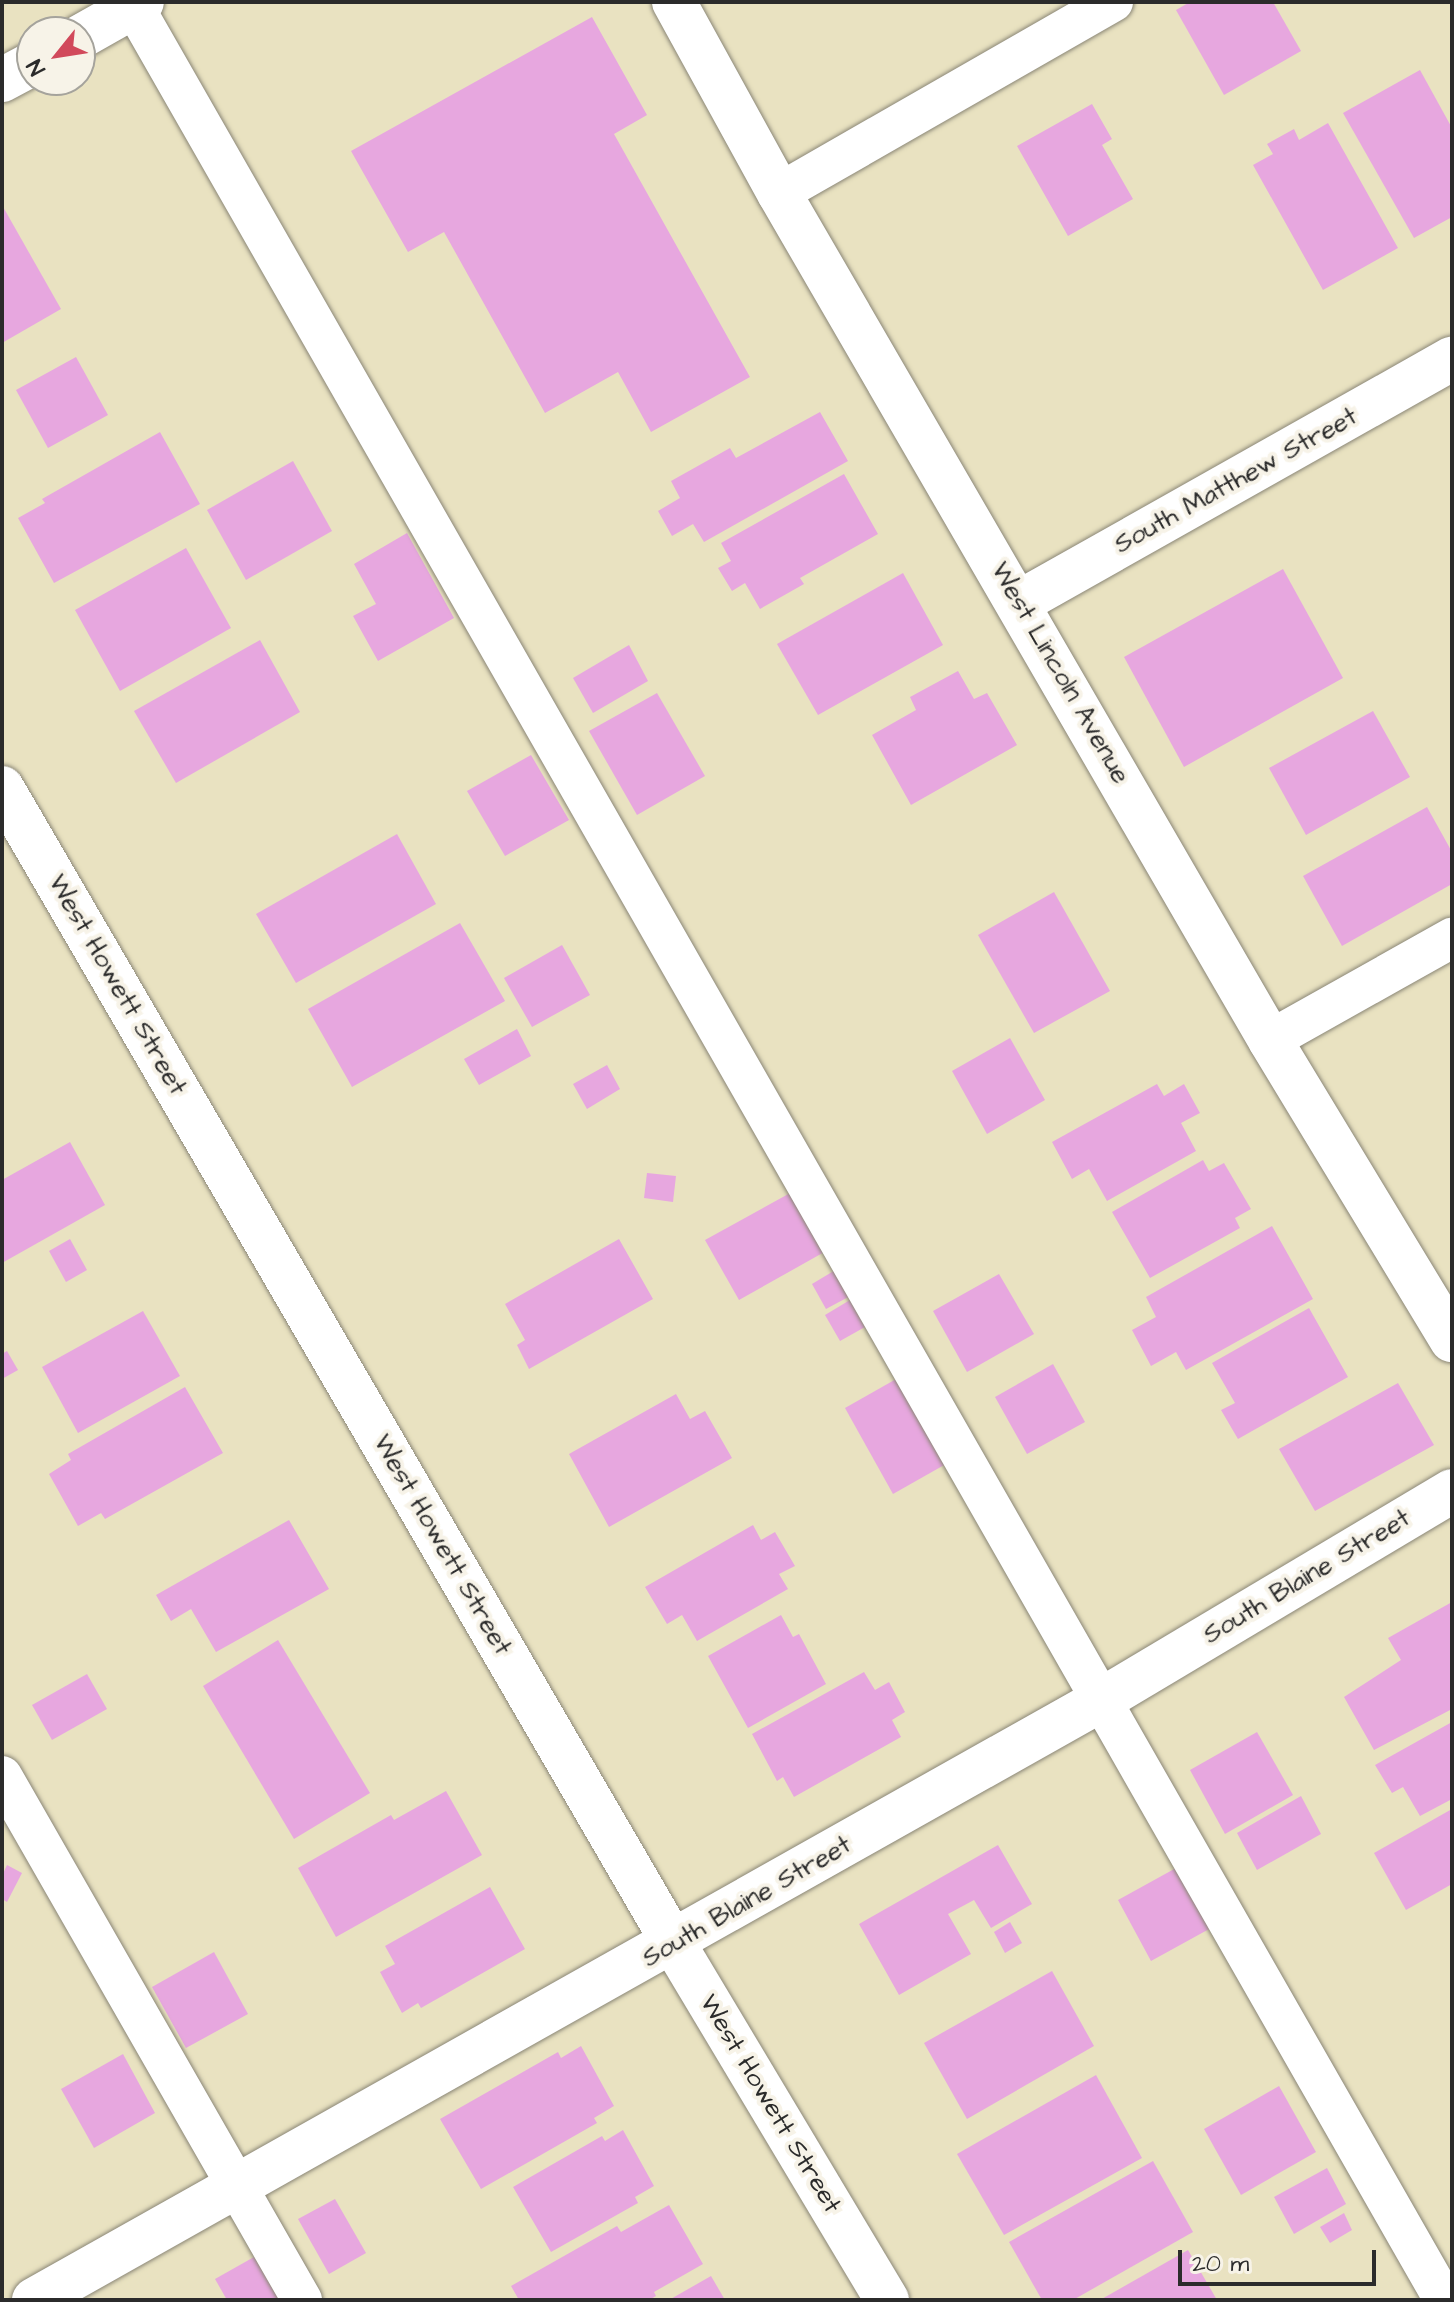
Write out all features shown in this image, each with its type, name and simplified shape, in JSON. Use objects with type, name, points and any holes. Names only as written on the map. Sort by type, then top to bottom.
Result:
[{"type":"main road","name":"West Lincoln Avenue","points":[[674,2],[779,193],[1020,602],[1270,1040],[1452,1340]]},
{"type":"main road","points":[[96,28],[138,4]]},
{"type":"main road","name":"South Matthew Street","points":[[1020,602],[1452,359]]},
{"type":"main road","name":"West Howett Street","points":[[2,788],[674,1944],[887,2300]]},
{"type":"main road","name":"South Blaine Street","points":[[34,2300],[674,1944],[1103,1699],[1452,1491]]},
{"type":"lane","points":[[779,193],[1113,2]]},
{"type":"lane","points":[[138,4],[1444,2300]]},
{"type":"lane","points":[[1270,1040],[1452,938]]},
{"type":"lane","points":[[2,1776],[302,2300]]},
{"type":"building","points":[[1190,2],[1273,2],[1301,51],[1224,95],[1176,10]]},
{"type":"building","points":[[592,17],[647,115],[614,134],[750,377],[651,432],[618,372],[545,413],[444,232],[408,252],[351,151]]},
{"type":"building","points":[[1420,70],[1452,128],[1452,217],[1414,238],[1343,113]]},
{"type":"building","points":[[1092,104],[1112,139],[1102,145],[1133,199],[1068,236],[1017,146]]},
{"type":"building","points":[[1328,123],[1398,248],[1323,290],[1253,165],[1273,154],[1267,144],[1294,129],[1299,140]]},
{"type":"building","points":[[2,205],[61,309],[2,343]]},
{"type":"building","points":[[76,357],[108,415],[48,448],[16,390]]},
{"type":"building","points":[[820,412],[848,461],[704,542],[693,524],[672,536],[658,511],[680,498],[671,481],[730,448],[736,458]]},
{"type":"building","points":[[160,432],[200,504],[54,583],[18,518],[45,503],[42,499]]},
{"type":"building","points":[[293,461],[332,531],[246,580],[207,510]]},
{"type":"building","points":[[844,474],[878,534],[800,578],[804,584],[760,609],[745,583],[732,591],[718,568],[731,561],[721,543]]},
{"type":"building","points":[[407,533],[454,618],[378,661],[353,616],[376,604],[354,564]]},
{"type":"building","points":[[186,548],[231,628],[120,691],[75,610]]},
{"type":"building","points":[[1283,569],[1343,678],[1184,767],[1124,657]]},
{"type":"building","points":[[903,573],[943,645],[818,715],[777,644]]},
{"type":"building","points":[[260,640],[300,712],[176,783],[134,711]]},
{"type":"building","points":[[629,645],[648,681],[593,713],[573,678]]},
{"type":"building","points":[[958,671],[974,699],[987,693],[1017,745],[911,805],[872,735],[916,710],[910,697]]},
{"type":"building","points":[[657,693],[705,776],[637,815],[589,731]]},
{"type":"building","points":[[1373,711],[1410,777],[1306,835],[1269,768]]},
{"type":"building","points":[[531,755],[569,820],[505,856],[467,791]]},
{"type":"building","points":[[1427,807],[1452,852],[1452,884],[1342,946],[1303,876]]},
{"type":"building","points":[[397,834],[436,904],[296,983],[256,914]]},
{"type":"building","points":[[1054,892],[1110,991],[1034,1033],[978,935]]},
{"type":"building","points":[[460,923],[505,1001],[352,1087],[308,1009]]},
{"type":"building","points":[[562,945],[590,995],[532,1027],[504,978]]},
{"type":"building","points":[[517,1029],[531,1056],[479,1085],[464,1059]]},
{"type":"building","points":[[1010,1038],[1045,1100],[987,1134],[952,1071]]},
{"type":"building","points":[[607,1065],[620,1089],[587,1109],[573,1084]]},
{"type":"building","points":[[1157,1084],[1164,1096],[1184,1084],[1200,1113],[1181,1123],[1196,1151],[1107,1201],[1089,1169],[1072,1179],[1052,1142]]},
{"type":"building","points":[[70,1142],[105,1205],[2,1263],[2,1180]]},
{"type":"building","points":[[1203,1160],[1209,1171],[1224,1163],[1251,1209],[1235,1218],[1240,1228],[1150,1278],[1112,1212]]},
{"type":"building","points":[[647,1173],[676,1176],[673,1202],[644,1198]]},
{"type":"building","points":[[801,1187],[835,1246],[739,1300],[705,1240]]},
{"type":"building","points":[[1272,1226],[1313,1299],[1186,1370],[1176,1352],[1151,1366],[1132,1330],[1156,1317],[1146,1297]]},
{"type":"building","points":[[70,1239],[87,1270],[66,1282],[49,1251]]},
{"type":"building","points":[[619,1239],[653,1299],[529,1369],[517,1345],[525,1340],[505,1304]]},
{"type":"building","points":[[837,1269],[852,1295],[826,1309],[812,1284]]},
{"type":"building","points":[[999,1274],[1034,1334],[967,1372],[933,1311]]},
{"type":"building","points":[[850,1300],[865,1327],[840,1341],[825,1315]]},
{"type":"building","points":[[1309,1308],[1348,1377],[1238,1439],[1221,1410],[1235,1403],[1212,1363]]},
{"type":"building","points":[[143,1311],[180,1376],[78,1433],[42,1367]]},
{"type":"building","points":[[7,1351],[18,1370],[2,1379],[2,1354]]},
{"type":"building","points":[[1053,1364],[1085,1422],[1027,1454],[995,1397]]},
{"type":"building","points":[[905,1374],[953,1460],[893,1494],[845,1408]]},
{"type":"building","points":[[1398,1383],[1434,1445],[1315,1511],[1279,1449]]},
{"type":"building","points":[[185,1387],[223,1453],[105,1519],[101,1513],[78,1526],[49,1474],[71,1460],[68,1454]]},
{"type":"building","points":[[676,1394],[690,1419],[705,1411],[732,1458],[609,1527],[569,1454]]},
{"type":"building","points":[[289,1520],[329,1589],[216,1652],[191,1609],[171,1621],[156,1595]]},
{"type":"building","points":[[753,1525],[761,1540],[775,1532],[795,1566],[779,1574],[788,1589],[697,1641],[682,1615],[667,1624],[645,1587]]},
{"type":"building","points":[[1452,1602],[1452,1709],[1374,1750],[1344,1697],[1401,1660],[1388,1638]]},
{"type":"building","points":[[781,1615],[793,1637],[799,1634],[826,1684],[748,1728],[708,1656]]},
{"type":"building","points":[[278,1640],[370,1793],[294,1839],[203,1686]]},
{"type":"building","points":[[864,1672],[875,1690],[889,1682],[905,1712],[892,1720],[901,1737],[794,1797],[783,1777],[777,1781],[752,1734]]},
{"type":"building","points":[[87,1674],[107,1709],[52,1740],[32,1705]]},
{"type":"building","points":[[1452,1722],[1452,1799],[1420,1816],[1403,1787],[1392,1793],[1375,1765]]},
{"type":"building","points":[[1257,1732],[1293,1795],[1225,1834],[1190,1770]]},
{"type":"building","points":[[446,1791],[482,1855],[336,1937],[298,1868],[391,1815],[394,1820]]},
{"type":"building","points":[[1301,1796],[1321,1834],[1257,1870],[1237,1833]]},
{"type":"building","points":[[1452,1809],[1452,1884],[1406,1910],[1374,1853]]},
{"type":"building","points":[[998,1845],[1032,1904],[991,1928],[974,1900],[948,1914],[971,1954],[899,1995],[859,1924]]},
{"type":"building","points":[[7,1865],[22,1873],[7,1902],[2,1899],[2,1876]]},
{"type":"building","points":[[1176,1868],[1211,1928],[1151,1961],[1118,1900]]},
{"type":"building","points":[[490,1887],[525,1949],[421,2008],[418,2003],[402,2013],[380,1972],[395,1964],[385,1946]]},
{"type":"building","points":[[1010,1922],[1022,1943],[1005,1953],[994,1932]]},
{"type":"building","points":[[214,1952],[248,2014],[186,2048],[152,1987]]},
{"type":"building","points":[[1052,1971],[1094,2046],[967,2119],[924,2043]]},
{"type":"building","points":[[581,2046],[614,2106],[594,2118],[597,2123],[481,2189],[440,2119],[558,2052],[561,2058]]},
{"type":"building","points":[[123,2054],[155,2113],[94,2148],[61,2089]]},
{"type":"building","points":[[1096,2075],[1142,2158],[1004,2235],[957,2154]]},
{"type":"building","points":[[1279,2086],[1316,2152],[1241,2195],[1204,2129]]},
{"type":"building","points":[[623,2130],[654,2186],[635,2197],[638,2203],[551,2252],[513,2187],[602,2136],[605,2141]]},
{"type":"building","points":[[1153,2161],[1193,2232],[1073,2300],[1042,2300],[1009,2242]]},
{"type":"building","points":[[1327,2168],[1346,2204],[1294,2234],[1274,2197]]},
{"type":"building","points":[[335,2199],[366,2253],[329,2274],[298,2219]]},
{"type":"building","points":[[669,2205],[703,2264],[654,2292],[656,2296],[649,2300],[519,2300],[511,2286],[617,2226],[621,2232]]},
{"type":"building","points":[[1344,2213],[1352,2230],[1330,2243],[1320,2227]]},
{"type":"building","points":[[1188,2250],[1217,2300],[1100,2300]]},
{"type":"building","points":[[254,2257],[279,2300],[227,2300],[215,2279]]},
{"type":"building","points":[[711,2276],[725,2300],[669,2300]]}]
